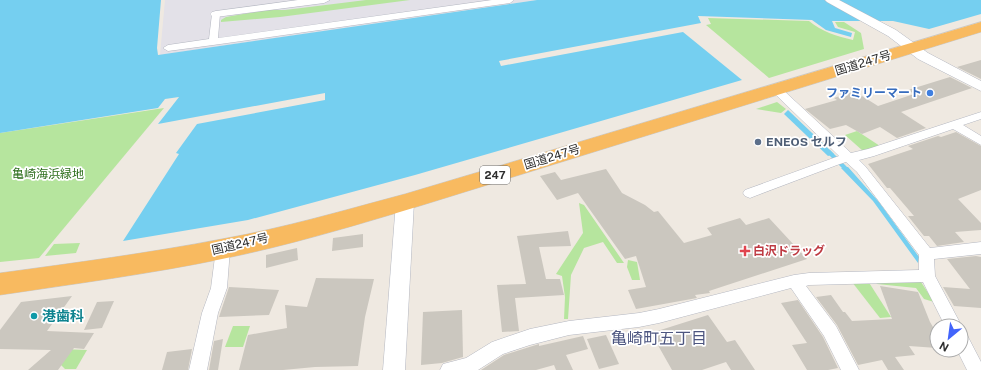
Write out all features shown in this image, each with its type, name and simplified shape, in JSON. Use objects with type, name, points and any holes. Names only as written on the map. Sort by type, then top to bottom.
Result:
[{"type":"highway","name":"国道247号","points":[[3,286],[223,249],[318,226],[405,202],[981,27]]},
{"type":"street","points":[[213,42],[216,14],[294,2],[324,0]]},
{"type":"street","points":[[168,48],[510,0]]},
{"type":"street","points":[[827,2],[981,87]]},
{"type":"street","points":[[777,90],[844,159],[881,194],[926,254],[927,276],[949,318]]},
{"type":"street","points":[[750,193],[844,159],[870,153],[981,115]]},
{"type":"street","points":[[955,125],[981,141]]},
{"type":"street","points":[[394,370],[405,202]]},
{"type":"street","points":[[926,254],[981,248]]},
{"type":"street","points":[[198,370],[210,313],[219,288],[223,249]]},
{"type":"street","points":[[449,370],[469,366],[498,348],[530,337],[569,328],[639,320],[660,316],[794,281],[843,277],[927,276]]},
{"type":"street","points":[[794,281],[830,331],[850,370]]},
{"type":"street","points":[[969,356],[976,370]]},
{"type":"shaded area","points":[[165,0],[537,0],[160,55]]},
{"type":"green space","points":[[366,0],[410,0],[280,17],[221,22],[221,20],[226,17],[266,10],[285,10]]},
{"type":"green space","points":[[708,18],[809,21],[824,31],[853,40],[855,32],[838,27],[835,22],[844,22],[861,33],[864,49],[769,78],[706,25],[711,24]]},
{"type":"green space","points":[[777,102],[786,109],[781,113],[756,109]]},
{"type":"green space","name":"亀崎海浜緑地","points":[[164,108],[39,258],[0,262],[0,133]]},
{"type":"green space","points":[[857,131],[880,146],[863,151],[845,135]]},
{"type":"green space","points":[[579,203],[584,205],[624,263],[617,263],[603,242],[584,248],[571,275],[568,319],[564,319],[565,297],[562,276],[556,274],[583,233]]},
{"type":"green space","points":[[80,243],[76,253],[45,256],[54,244]]},
{"type":"green space","points":[[628,260],[637,262],[640,280],[632,280],[627,267]]},
{"type":"green space","points":[[874,280],[921,282],[934,302],[924,299],[916,288],[877,284]]},
{"type":"green space","points":[[868,281],[891,317],[880,318],[852,282]]},
{"type":"green space","points":[[233,326],[250,326],[243,347],[225,347]]},
{"type":"green space","points":[[59,349],[87,350],[76,369],[65,369],[54,358]]},
{"type":"water","points":[[0,0],[161,0],[157,48],[158,55],[537,0],[981,0],[981,14],[929,29],[893,21],[832,21],[835,28],[852,33],[851,37],[826,30],[812,20],[698,16],[701,23],[499,61],[501,66],[683,32],[742,80],[415,175],[248,220],[123,241],[179,154],[176,153],[197,124],[325,100],[325,93],[158,124],[179,97],[165,99],[158,108],[0,133]]},
{"type":"water","points":[[788,110],[834,154],[828,156],[784,114]]},
{"type":"water","points":[[848,167],[879,202],[919,257],[918,263],[873,201],[841,168]]},
{"type":"building","points":[[981,60],[981,79],[957,67]]},
{"type":"building","points":[[950,77],[972,88],[901,112],[926,128],[897,138],[880,127],[862,134],[846,125],[830,129],[805,109],[837,100],[834,98],[854,91],[878,106],[914,94],[908,90]]},
{"type":"building","points":[[956,132],[981,146],[981,190],[958,199],[981,223],[981,230],[955,232],[964,242],[937,246],[929,236],[924,236],[908,216],[914,216],[890,188],[887,188],[868,164],[913,149],[908,146]]},
{"type":"building","points":[[606,169],[622,193],[645,205],[654,212],[658,211],[684,243],[712,235],[707,228],[740,218],[746,225],[769,218],[807,259],[709,291],[710,293],[695,295],[697,298],[636,309],[628,290],[646,287],[636,256],[625,259],[578,193],[557,200],[540,176],[555,172],[561,180]]},
{"type":"building","points":[[568,231],[571,246],[539,247],[546,279],[560,279],[564,295],[515,298],[519,331],[502,332],[497,285],[526,284],[517,236]]},
{"type":"building","points":[[363,234],[363,247],[332,251],[333,238]]},
{"type":"building","points":[[297,248],[298,260],[266,268],[266,255]]},
{"type":"building","points":[[976,256],[981,257],[981,308],[954,306],[943,287],[970,289],[947,259]]},
{"type":"building","points":[[316,278],[374,279],[365,317],[358,366],[315,367],[283,370],[239,370],[248,335],[287,328],[285,305],[307,307]]},
{"type":"building","points":[[880,286],[918,292],[929,320],[929,347],[909,346],[915,355],[895,357],[904,370],[888,370],[882,360],[858,365],[837,325],[816,297],[831,295],[843,312],[845,312],[852,321],[892,319]]},
{"type":"building","points":[[229,287],[279,290],[269,315],[219,317]]},
{"type":"building","name":"港歯科","points":[[72,296],[47,331],[94,333],[84,349],[74,348],[58,370],[28,370],[51,350],[0,349],[0,330],[21,302]]},
{"type":"building","points":[[798,300],[823,337],[838,368],[828,370],[807,370],[792,345],[807,343],[781,303]]},
{"type":"building","points":[[114,301],[102,328],[84,330],[97,302]]},
{"type":"building","points":[[462,310],[463,357],[442,363],[421,365],[423,312]]},
{"type":"building","points":[[708,315],[727,342],[735,340],[755,370],[731,370],[726,362],[702,370],[672,370],[651,333]]},
{"type":"building","points":[[606,335],[619,364],[599,369],[587,339]]},
{"type":"building","points":[[583,336],[588,349],[566,355],[573,370],[556,370],[554,365],[536,370],[481,370],[504,355],[539,344],[539,346]]},
{"type":"building","points":[[223,339],[218,370],[209,370],[214,341]]},
{"type":"building","points":[[192,349],[188,370],[162,370],[167,352]]},
{"type":"waterway","points":[[828,151],[849,172]]},
{"type":"place","name":"ファミリーマート","points":[[930,93]]},
{"type":"place","name":"ENEOS セルフ","points":[[758,142]]},
{"type":"place","name":"白沢ドラッグ","points":[[745,251]]},
{"type":"place","name":"港歯科","points":[[34,316]]},
{"type":"district","name":"亀崎町五丁目","points":[[659,338]]}]
